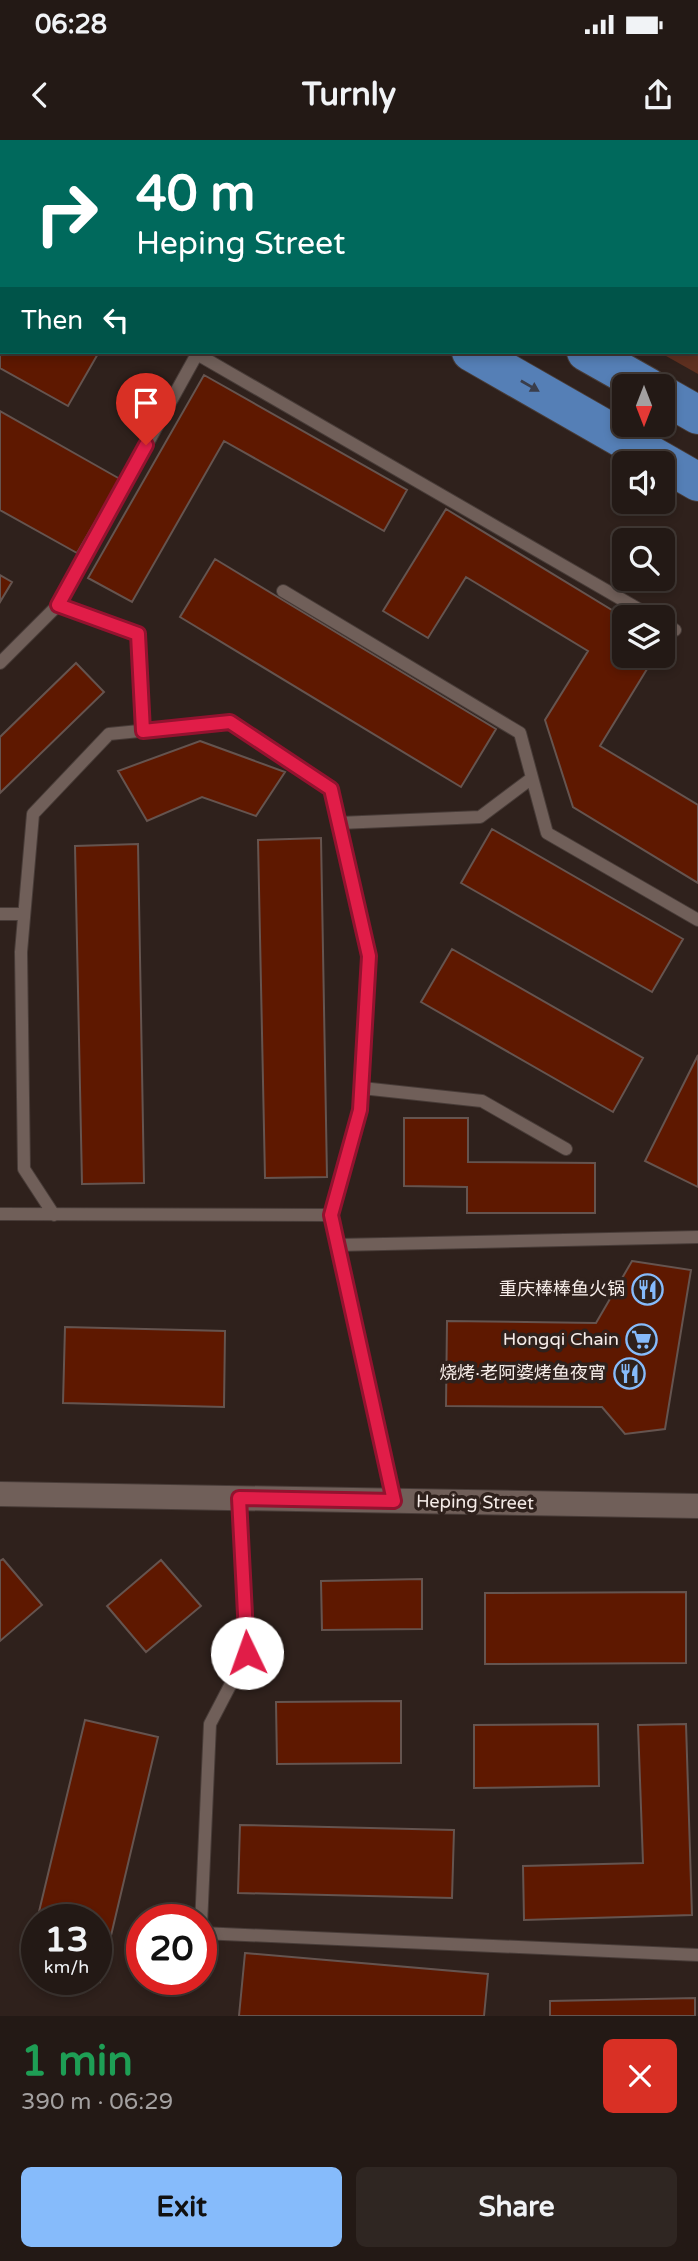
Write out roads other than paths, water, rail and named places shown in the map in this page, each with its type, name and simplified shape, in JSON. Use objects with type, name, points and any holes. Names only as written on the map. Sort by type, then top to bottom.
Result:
[{"type":"main road","points":[[475,354],[698,481]]},
{"type":"main road","points":[[590,354],[626,374]]},
{"type":"main road","points":[[676,402],[698,415]]},
{"type":"street","name":"Heping Street","points":[[0,1494],[698,1506]]},
{"type":"lane","points":[[0,663],[58,605],[197,354],[631,605]]},
{"type":"lane","points":[[283,591],[520,733],[547,834],[698,920]]},
{"type":"lane","points":[[58,605],[138,634],[143,731]]},
{"type":"lane","points":[[54,1215],[24,1169],[20,952],[33,814],[109,734],[230,722],[331,789],[369,956],[360,1110],[331,1215],[394,1501]]},
{"type":"lane","points":[[339,823],[480,817],[532,778]]},
{"type":"lane","points":[[0,914],[24,914]]},
{"type":"lane","points":[[362,1088],[482,1101],[566,1149]]},
{"type":"lane","points":[[0,1214],[331,1215]]},
{"type":"lane","points":[[338,1245],[698,1237]]},
{"type":"lane","points":[[202,1904],[209,1724],[247,1653],[239,1498]]},
{"type":"lane","points":[[217,1934],[698,1955]]},
{"type":"place","name":"重庆棒棒鱼火锅","points":[[648,1289]]},
{"type":"place","name":"Hongqi Chain","points":[[642,1339]]},
{"type":"place","name":"烧烤·老阿婆烤鱼夜宵","points":[[629,1373]]}]
